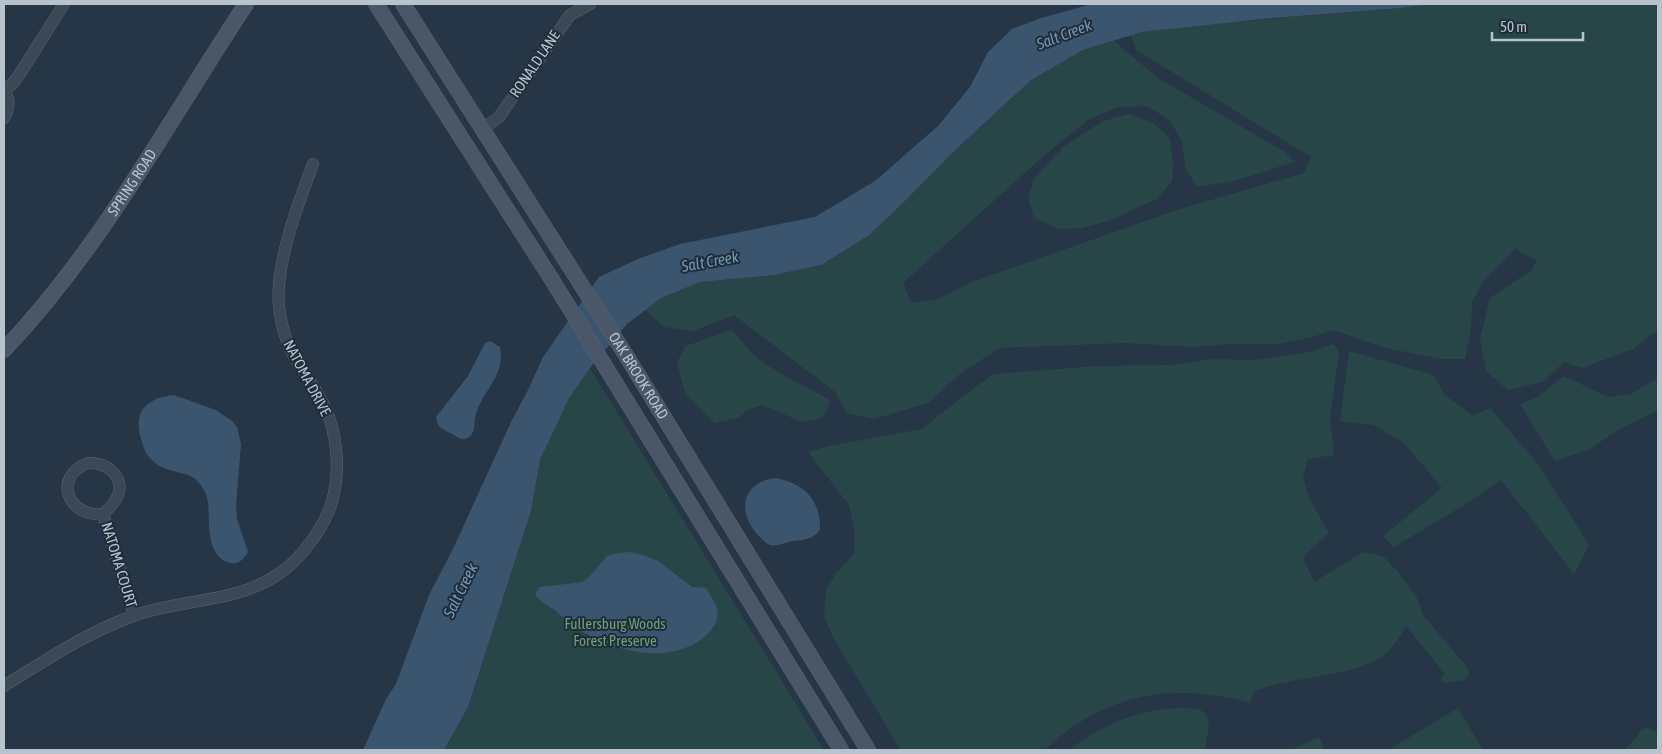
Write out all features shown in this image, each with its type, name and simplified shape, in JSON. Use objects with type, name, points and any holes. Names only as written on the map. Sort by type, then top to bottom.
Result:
[{"type":"main road","name":"SPRING ROAD","points":[[4,350],[63,282],[135,181],[246,4]]},
{"type":"main road","name":"OAK BROOK ROAD","points":[[376,4],[554,283],[841,750]]},
{"type":"main road","name":"OAK BROOK ROAD","points":[[403,4],[627,358],[868,750]]},
{"type":"street","points":[[4,118],[9,105],[4,89],[14,82],[22,72],[64,4]]},
{"type":"street","name":"RONALD LANE","points":[[483,129],[499,117],[570,15],[590,4]]},
{"type":"street","name":"NATOMA DRIVE","points":[[4,686],[67,646],[134,615],[235,595],[266,582],[282,572],[297,559],[318,531],[332,501],[336,470],[336,449],[331,424],[317,391],[292,353],[284,334],[279,305],[279,283],[286,247],[301,194],[313,164]]},
{"type":"street","name":"NATOMA COURT","points":[[88,463],[108,467],[118,479],[120,487],[118,495],[103,514],[97,515],[81,510],[69,497],[67,489],[71,475],[88,463]]},
{"type":"street","name":"NATOMA COURT","points":[[103,514],[134,615]]},
{"type":"street","name":"NATOMA DRIVE","points":[[4,677],[26,671]]},
{"type":"green space","points":[[1430,4],[1658,4],[1658,330],[1633,349],[1582,368],[1564,362],[1543,382],[1508,390],[1486,371],[1480,339],[1490,298],[1532,270],[1537,260],[1520,253],[1516,248],[1486,278],[1472,301],[1471,332],[1465,359],[1442,359],[1385,348],[1333,330],[1313,337],[1278,344],[1230,344],[1193,347],[1125,343],[1000,348],[962,372],[928,403],[874,419],[847,413],[835,392],[734,315],[693,331],[664,327],[645,310],[661,298],[700,282],[774,275],[821,265],[868,236],[948,157],[1031,80],[1083,50],[1114,41],[1158,78],[1285,152],[1295,162],[1234,181],[1197,187],[1185,167],[1182,141],[1170,121],[1148,106],[1118,107],[1089,119],[1040,159],[903,283],[911,303],[935,300],[972,282],[1177,210],[1304,173],[1311,157],[1136,50],[1131,35],[1195,25]]},
{"type":"green space","points":[[1129,114],[1153,123],[1170,138],[1173,163],[1172,181],[1157,199],[1108,221],[1082,228],[1058,229],[1034,218],[1028,198],[1034,179],[1063,147],[1103,121]]},
{"type":"green space","points":[[731,330],[752,353],[764,362],[830,400],[827,412],[818,419],[802,422],[762,405],[748,410],[738,418],[715,423],[685,393],[677,362],[686,346]]},
{"type":"green space","points":[[1334,344],[1339,353],[1330,417],[1334,455],[1308,459],[1303,477],[1310,500],[1329,533],[1303,557],[1314,582],[1363,552],[1383,556],[1417,598],[1423,615],[1468,668],[1469,675],[1464,680],[1445,683],[1441,679],[1445,674],[1406,626],[1391,648],[1372,662],[1340,672],[1268,686],[1253,692],[1250,703],[1194,693],[1141,697],[1115,705],[1091,716],[1068,731],[1045,750],[900,750],[833,638],[824,615],[826,590],[837,572],[854,554],[855,533],[849,505],[808,452],[829,446],[922,429],[993,374],[1097,366],[1171,365],[1213,359],[1254,360],[1310,352]]},
{"type":"green space","points":[[1349,351],[1433,375],[1445,395],[1473,416],[1490,408],[1538,464],[1589,545],[1574,574],[1501,480],[1466,504],[1394,547],[1383,536],[1442,488],[1405,444],[1374,425],[1340,421]]},
{"type":"green space","name":"Fullersburg Woods Forest Preserve","points":[[590,368],[824,750],[444,750],[468,707],[531,511],[540,460],[569,397]]},
{"type":"green space","points":[[1564,376],[1608,397],[1631,394],[1658,378],[1658,410],[1616,431],[1590,449],[1555,461],[1520,404],[1538,397]]},
{"type":"green space","points":[[1180,708],[1199,709],[1207,715],[1209,725],[1205,750],[1069,750],[1094,733],[1121,720],[1135,715]]},
{"type":"green space","points":[[1458,708],[1483,750],[1388,750]]},
{"type":"green space","points":[[1650,728],[1658,733],[1658,750],[1623,750],[1634,741],[1642,729]]},
{"type":"green space","points":[[1319,737],[1325,750],[1290,750]]},
{"type":"water","name":"Salt Creek","points":[[1092,4],[1430,4],[1142,32],[1083,50],[1031,80],[951,154],[868,236],[821,265],[774,275],[700,282],[661,298],[627,324],[590,368],[569,398],[540,460],[531,511],[468,707],[444,750],[363,750],[386,699],[396,684],[429,595],[453,549],[543,357],[599,277],[638,259],[680,244],[815,217],[875,181],[938,126],[970,87],[988,52],[1012,29],[1041,18]]},
{"type":"water","points":[[490,341],[500,347],[500,366],[479,405],[472,433],[465,439],[461,439],[440,427],[436,417],[468,376],[485,343]]},
{"type":"water","points":[[174,395],[216,410],[232,421],[237,427],[241,444],[236,505],[237,519],[248,552],[238,562],[230,563],[216,553],[210,537],[208,499],[200,484],[190,476],[159,465],[149,457],[144,448],[139,432],[140,415],[143,409],[155,400]]},
{"type":"water","points":[[775,478],[794,484],[809,495],[814,502],[820,519],[820,530],[811,537],[773,545],[764,541],[751,526],[745,508],[749,492],[764,481]]},
{"type":"water","points":[[630,552],[658,561],[692,587],[706,588],[718,612],[714,626],[702,639],[677,651],[659,653],[630,650],[599,640],[580,630],[541,601],[535,594],[540,587],[583,582],[607,556]]}]
